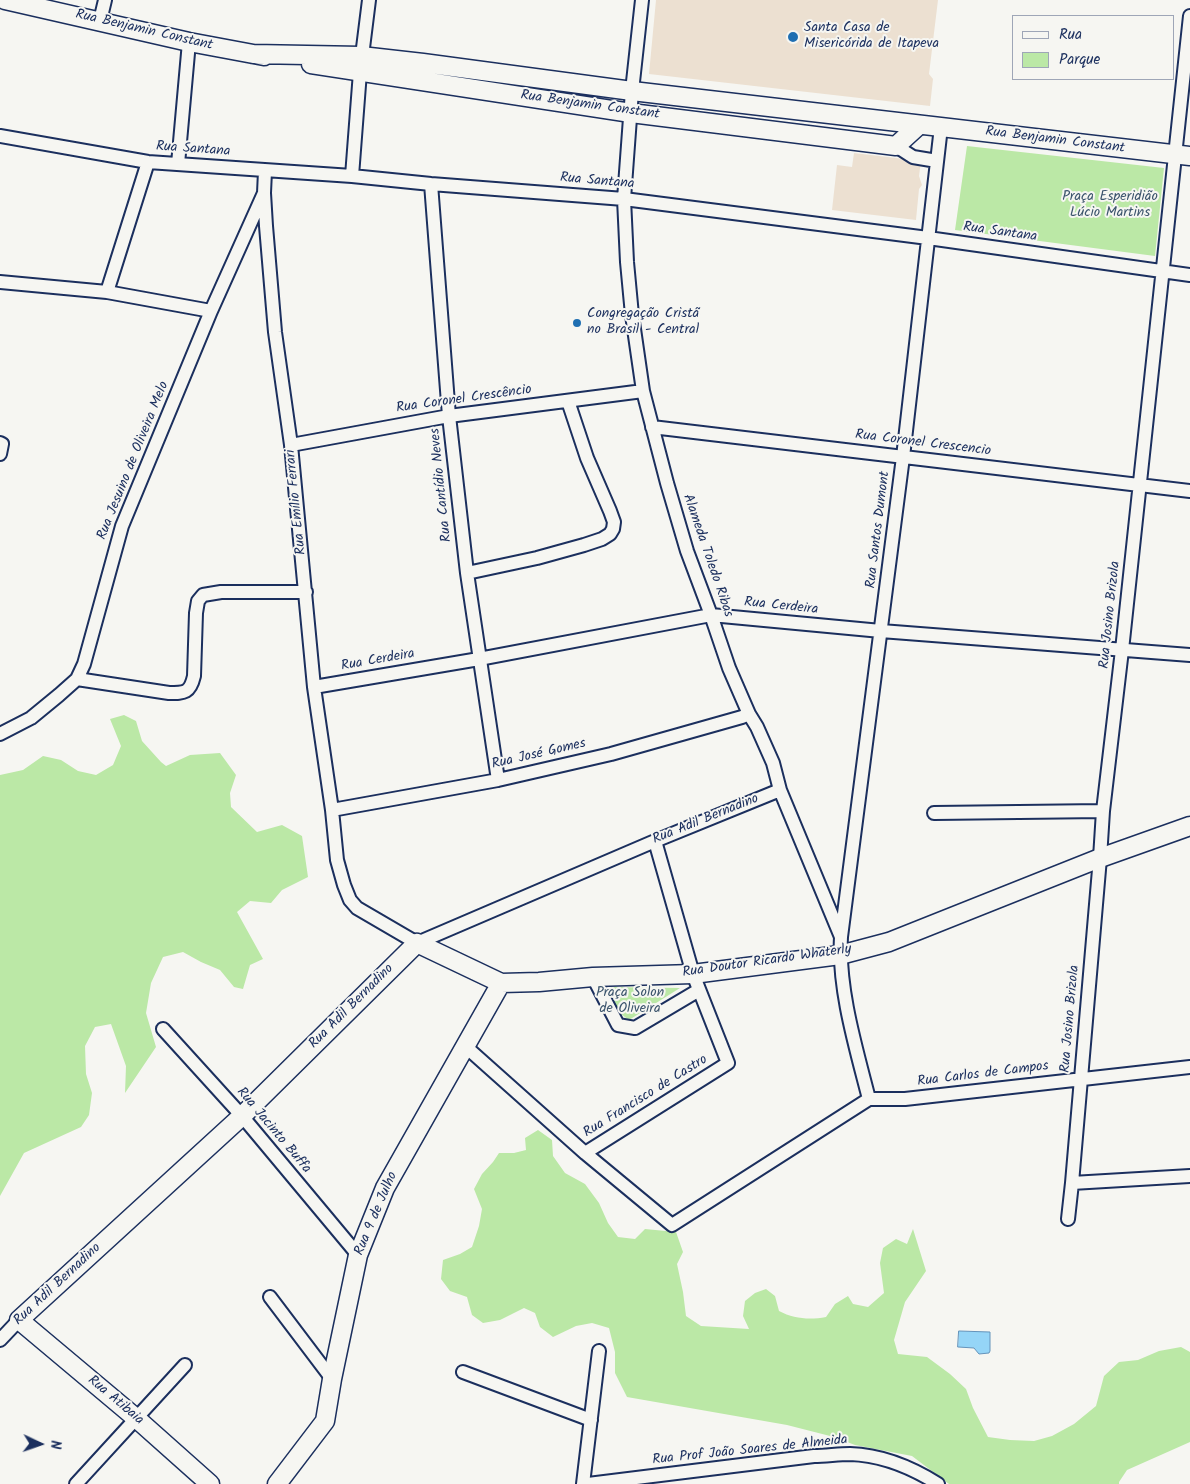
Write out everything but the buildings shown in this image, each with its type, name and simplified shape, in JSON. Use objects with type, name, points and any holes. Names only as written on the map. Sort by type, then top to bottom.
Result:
[{"type":"main road","name":"Rua Benjamin Constant","points":[[5,0],[189,42],[253,54],[361,64],[631,113],[896,146]]},
{"type":"main road","name":"Rua Benjamin Constant","points":[[361,64],[423,63],[632,91],[1182,156]]},
{"type":"main road","points":[[896,146],[919,125]]},
{"type":"main road","name":"Rua Doutor Ricardo Whaterly","points":[[501,983],[593,977],[696,982],[840,955],[889,942],[1100,858],[1190,826]]},
{"type":"main road","points":[[417,943],[501,983]]},
{"type":"main road","name":"Rua Adil Bernadino","points":[[20,1320],[242,1116],[417,943]]},
{"type":"main road","name":"Rua 9 de Julho","points":[[278,1484],[325,1422],[358,1255],[385,1188],[501,983]]},
{"type":"main road","name":"Rua Atibaia","points":[[20,1320],[137,1419],[210,1484]]},
{"type":"street","points":[[100,21],[105,0]]},
{"type":"street","points":[[352,176],[361,64],[369,0]]},
{"type":"street","name":"Alameda Toledo Ribas","points":[[642,0],[632,91],[624,199],[632,316],[643,391],[687,551],[729,668],[773,763],[780,790],[840,937],[840,955],[847,1007],[869,1099]]},
{"type":"street","name":"Rua Josino Brizola","points":[[1068,1219],[1103,811],[1164,272],[1182,156],[1190,16]]},
{"type":"street","points":[[178,164],[189,42]]},
{"type":"street","name":"Rua Santos Dumont","points":[[840,937],[903,457],[941,127]]},
{"type":"street","name":"Rua Santana","points":[[0,136],[148,162],[352,176],[624,199],[928,238],[1190,275]]},
{"type":"street","points":[[896,146],[913,156],[937,161]]},
{"type":"street","points":[[106,292],[148,162]]},
{"type":"street","name":"Rua Jesuino de Oliveira Melo","points":[[0,734],[31,718],[77,679],[84,664],[122,526],[211,310],[264,193],[266,171]]},
{"type":"street","name":"Rua Cantídio Neves","points":[[431,184],[449,416],[467,573],[498,780]]},
{"type":"street","name":"Rua Emílio Ferrari","points":[[264,193],[275,332],[291,445],[314,687],[332,810],[337,860],[350,900],[357,908],[417,943]]},
{"type":"street","points":[[0,282],[106,292],[211,310]]},
{"type":"street","name":"Rua Coronel Crescêncio","points":[[291,445],[449,416],[643,391]]},
{"type":"street","points":[[467,573],[537,558],[584,545],[602,539],[610,534],[613,529],[614,522],[587,458],[568,401]]},
{"type":"street","name":"Rua Coronel Crescencio","points":[[652,427],[1190,491]]},
{"type":"street","points":[[77,679],[169,693],[182,693],[188,690],[194,676],[196,613],[198,601],[203,595],[220,592],[306,592]]},
{"type":"street","name":"Rua Cerdeira","points":[[314,687],[479,659],[711,615],[880,631],[1190,656]]},
{"type":"street","name":"Rua José Gomes","points":[[332,810],[498,780],[611,754],[749,714]]},
{"type":"street","name":"Rua Adil Bernadino","points":[[417,943],[655,841],[780,790]]},
{"type":"street","points":[[934,813],[1103,811]]},
{"type":"street","name":"Rua Francisco de Castro","points":[[585,1153],[728,1063],[696,982],[655,841]]},
{"type":"street","points":[[593,977],[618,1025],[635,1028],[696,982]]},
{"type":"street","name":"Rua Jacinto Buffa","points":[[163,1029],[242,1116],[358,1255]]},
{"type":"street","points":[[465,1046],[585,1153],[672,1225],[869,1099]]},
{"type":"street","name":"Rua Carlos de Campos","points":[[869,1099],[905,1099],[1190,1067]]},
{"type":"street","points":[[1072,1183],[1190,1176]]},
{"type":"street","points":[[270,1297],[332,1379]]},
{"type":"street","name":"Rua Adil Bernadino","points":[[0,1340],[20,1320]]},
{"type":"street","points":[[583,1484],[599,1351]]},
{"type":"street","points":[[76,1484],[185,1366]]},
{"type":"street","points":[[463,1372],[591,1420]]},
{"type":"street","name":"Rua Prof João Soares de Almeida","points":[[588,1484],[814,1456],[850,1454],[878,1457],[902,1464],[938,1484]]},
{"type":"shaded area","name":"Santa Casa de Misericórida de Itapeva","points":[[656,0],[938,0],[929,74],[933,79],[930,106],[649,74]]},
{"type":"shaded area","points":[[854,153],[921,161],[919,176],[922,185],[919,189],[916,220],[832,210],[837,165],[852,167]]},
{"type":"green space","name":"Praça Esperidião Lúcio Martins","points":[[967,146],[1164,168],[1155,256],[955,230]]},
{"type":"green space","points":[[124,715],[136,721],[142,741],[166,766],[190,755],[220,753],[236,775],[230,793],[231,807],[257,832],[282,825],[302,836],[308,877],[282,890],[271,903],[250,901],[237,912],[263,959],[250,965],[243,989],[234,987],[220,970],[183,952],[163,957],[151,983],[146,1013],[156,1047],[125,1093],[126,1066],[111,1024],[95,1027],[85,1046],[86,1074],[92,1093],[89,1115],[81,1127],[24,1153],[0,1196],[0,775],[23,770],[43,756],[61,760],[78,771],[96,775],[113,765],[121,746],[110,719]]},
{"type":"green space","name":"Praça Solon de Oliveira","points":[[611,987],[680,988],[629,1020],[618,1010]]},
{"type":"green space","points":[[538,1130],[552,1140],[553,1156],[565,1173],[585,1184],[599,1203],[608,1223],[618,1237],[635,1239],[645,1229],[676,1232],[683,1252],[677,1264],[686,1316],[701,1326],[749,1329],[743,1316],[745,1301],[755,1293],[766,1289],[775,1296],[779,1311],[796,1317],[808,1319],[826,1317],[835,1304],[848,1296],[853,1304],[868,1307],[884,1293],[880,1263],[883,1248],[896,1239],[907,1244],[913,1229],[926,1271],[905,1302],[894,1340],[898,1354],[927,1357],[950,1374],[966,1389],[973,1408],[988,1437],[1034,1441],[1052,1436],[1074,1424],[1096,1406],[1104,1376],[1119,1362],[1138,1360],[1159,1351],[1181,1347],[1190,1352],[1190,1442],[1127,1470],[1119,1484],[949,1484],[912,1456],[855,1445],[834,1437],[787,1425],[627,1397],[615,1373],[615,1352],[609,1328],[592,1323],[576,1326],[553,1337],[540,1327],[535,1313],[524,1308],[500,1320],[483,1323],[472,1315],[467,1297],[450,1291],[441,1279],[443,1260],[472,1247],[482,1209],[474,1189],[482,1174],[499,1153],[514,1153],[526,1150],[525,1138]]},
{"type":"water","points":[[959,1331],[990,1332],[989,1353],[979,1354],[974,1348],[958,1347]]},
{"type":"place","name":"Santa Casa de Misericórida de Itapeva","points":[[793,37]]},
{"type":"place","name":"Congregação Cristã no Brasil - Central","points":[[577,323]]}]
